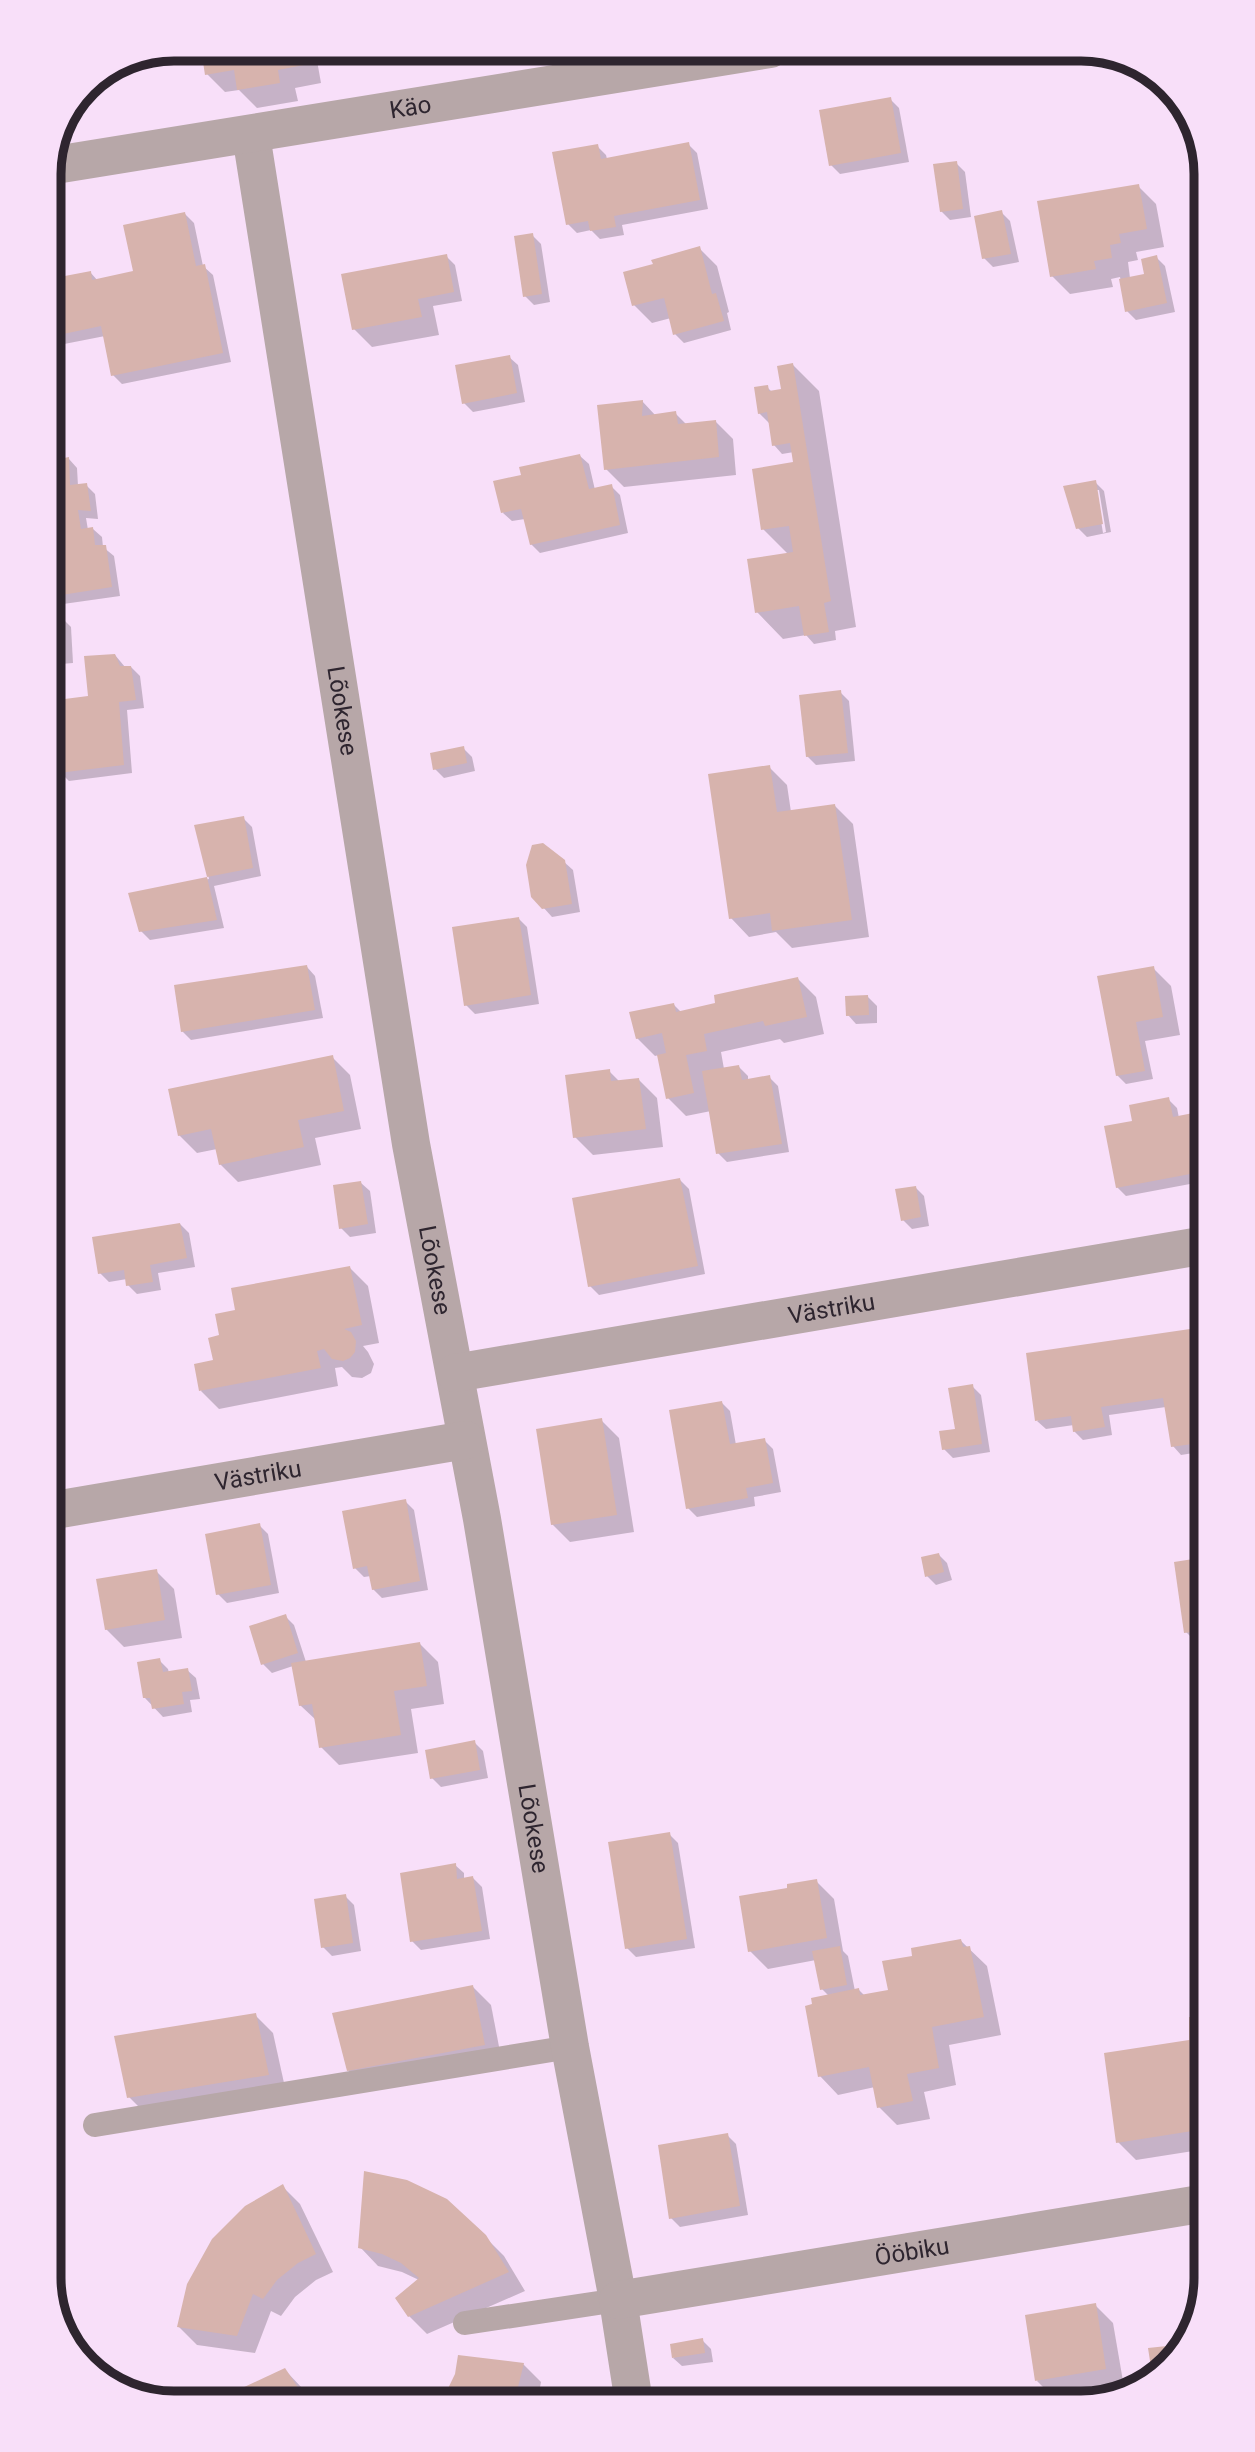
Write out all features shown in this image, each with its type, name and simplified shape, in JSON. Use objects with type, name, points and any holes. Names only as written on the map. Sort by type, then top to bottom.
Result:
[{"type":"street","name":"Käo","points":[[62,164],[692,61]]},
{"type":"street","name":"Lõokese","points":[[251,135],[411,1144],[482,1518],[570,2047],[618,2300],[632,2391]]},
{"type":"street","name":"Västriku","points":[[455,1373],[1194,1247]]},
{"type":"street","name":"Västriku","points":[[61,1509],[466,1440]]},
{"type":"street","name":"Ööbiku","points":[[618,2300],[1194,2205]]},
{"type":"lane","points":[[94,2125],[570,2047]]},
{"type":"lane","points":[[465,2323],[618,2300]]},
{"type":"building","points":[[203,61],[303,61],[304,65],[278,70],[280,83],[237,90],[234,70],[205,75]]},
{"type":"building","points":[[891,97],[901,153],[829,166],[819,110]]},
{"type":"building","points":[[689,142],[700,200],[614,216],[616,227],[590,231],[588,221],[566,225],[552,152],[598,144],[601,159]]},
{"type":"building","points":[[957,161],[963,209],[940,212],[933,164]]},
{"type":"building","points":[[1139,184],[1147,229],[1119,234],[1121,243],[1110,245],[1112,258],[1094,261],[1096,269],[1050,277],[1037,201]]},
{"type":"building","points":[[1002,210],[1011,254],[982,259],[974,216]]},
{"type":"building","points":[[185,212],[196,266],[205,264],[223,353],[111,376],[101,326],[61,334],[61,277],[91,271],[92,280],[133,271],[123,225]]},
{"type":"building","points":[[533,233],[542,294],[523,297],[514,236]]},
{"type":"building","points":[[700,246],[712,294],[716,293],[724,321],[673,335],[664,298],[632,306],[623,272],[653,264],[651,260]]},
{"type":"building","points":[[447,254],[454,292],[418,299],[422,317],[352,330],[341,274]]},
{"type":"building","points":[[1157,255],[1167,303],[1125,312],[1119,279],[1144,274],[1141,259]]},
{"type":"building","points":[[510,355],[517,393],[462,404],[455,365]]},
{"type":"building","points":[[793,363],[831,601],[824,603],[829,632],[804,636],[799,606],[755,613],[747,559],[793,552],[789,526],[761,530],[752,469],[793,462],[790,443],[772,446],[767,412],[758,414],[754,387],[768,385],[769,391],[781,389],[777,366]]},
{"type":"building","points":[[643,400],[642,416],[676,411],[678,424],[716,420],[719,457],[604,470],[597,405]]},
{"type":"building","points":[[580,454],[589,489],[612,484],[620,525],[530,545],[521,509],[501,513],[493,481],[521,475],[519,467]]},
{"type":"building","points":[[69,457],[70,485],[87,483],[91,511],[78,510],[81,529],[93,527],[95,545],[106,545],[112,587],[61,595],[61,459]]},
{"type":"building","points":[[1096,480],[1103,524],[1076,529],[1063,486]]},
{"type":"building","points":[[61,617],[63,617],[65,655],[61,655]]},
{"type":"building","points":[[115,654],[120,666],[131,666],[136,700],[119,702],[124,765],[61,773],[61,699],[88,696],[84,656]]},
{"type":"building","points":[[841,690],[848,753],[806,757],[799,695]]},
{"type":"building","points":[[464,746],[467,763],[433,770],[430,753]]},
{"type":"building","points":[[770,765],[777,812],[835,804],[852,920],[772,931],[770,913],[729,919],[708,774]]},
{"type":"building","points":[[244,816],[253,868],[207,877],[194,825]]},
{"type":"building","points":[[543,843],[565,860],[572,904],[542,909],[531,897],[526,865],[532,845]]},
{"type":"building","points":[[207,877],[217,920],[139,932],[128,893]]},
{"type":"building","points":[[519,917],[531,995],[464,1006],[452,927]]},
{"type":"building","points":[[307,965],[315,1010],[181,1032],[174,985]]},
{"type":"building","points":[[1154,966],[1163,1017],[1136,1022],[1145,1071],[1116,1076],[1097,976]]},
{"type":"building","points":[[798,977],[807,1017],[765,1026],[763,1021],[704,1034],[707,1051],[686,1055],[694,1093],[666,1099],[657,1055],[666,1053],[662,1033],[636,1039],[629,1012],[674,1003],[676,1012],[715,1003],[714,995]]},
{"type":"building","points":[[868,995],[869,1015],[846,1016],[845,996]]},
{"type":"building","points":[[333,1055],[344,1111],[298,1120],[304,1147],[219,1165],[211,1129],[178,1136],[168,1089]]},
{"type":"building","points":[[739,1065],[742,1080],[770,1075],[782,1144],[716,1154],[702,1071]]},
{"type":"building","points":[[610,1069],[611,1081],[639,1078],[646,1129],[573,1138],[565,1075]]},
{"type":"building","points":[[1169,1097],[1173,1117],[1194,1113],[1194,1173],[1116,1188],[1104,1126],[1132,1121],[1129,1105]]},
{"type":"building","points":[[680,1178],[698,1266],[588,1287],[572,1198]]},
{"type":"building","points":[[361,1181],[368,1224],[339,1229],[333,1185]]},
{"type":"building","points":[[916,1186],[921,1217],[901,1221],[895,1189]]},
{"type":"building","points":[[180,1223],[187,1258],[150,1265],[153,1282],[126,1286],[124,1270],[98,1274],[92,1237]]},
{"type":"building","points":[[350,1266],[362,1325],[344,1329],[351,1332],[356,1341],[355,1352],[350,1358],[343,1361],[332,1359],[324,1349],[317,1351],[321,1368],[199,1391],[194,1364],[213,1360],[208,1338],[219,1335],[215,1314],[235,1310],[231,1288]]},
{"type":"building","points":[[1190,1329],[1194,1357],[1194,1444],[1171,1447],[1163,1398],[1101,1407],[1105,1427],[1073,1432],[1071,1416],[1035,1421],[1026,1353]]},
{"type":"building","points":[[973,1384],[982,1444],[942,1450],[939,1431],[955,1429],[948,1388]]},
{"type":"building","points":[[722,1401],[730,1444],[765,1438],[773,1483],[746,1488],[748,1498],[686,1509],[669,1410]]},
{"type":"building","points":[[602,1418],[617,1515],[551,1525],[536,1429]]},
{"type":"building","points":[[406,1499],[420,1581],[372,1590],[367,1566],[353,1569],[342,1511]]},
{"type":"building","points":[[260,1523],[271,1585],[216,1595],[205,1534]]},
{"type":"building","points":[[939,1553],[944,1572],[925,1577],[921,1557]]},
{"type":"building","points":[[1194,1559],[1194,1632],[1184,1633],[1174,1562]]},
{"type":"building","points":[[157,1569],[165,1620],[105,1630],[96,1579]]},
{"type":"building","points":[[286,1614],[298,1653],[261,1665],[249,1626]]},
{"type":"building","points":[[420,1642],[427,1686],[394,1691],[401,1735],[319,1748],[312,1704],[299,1706],[291,1663]]},
{"type":"building","points":[[160,1658],[163,1672],[188,1668],[192,1691],[182,1692],[184,1704],[152,1709],[150,1698],[143,1698],[137,1662]]},
{"type":"building","points":[[475,1740],[480,1770],[430,1779],[425,1750]]},
{"type":"building","points":[[670,1832],[687,1939],[625,1949],[608,1842]]},
{"type":"building","points":[[456,1863],[457,1879],[473,1876],[482,1931],[410,1942],[400,1873]]},
{"type":"building","points":[[817,1879],[827,1938],[748,1952],[739,1896],[787,1888],[787,1884]]},
{"type":"building","points":[[346,1894],[353,1943],[321,1948],[314,1899]]},
{"type":"building","points":[[961,1939],[963,1947],[970,1946],[984,2017],[932,2027],[939,2068],[907,2074],[913,2101],[877,2108],[869,2067],[818,2077],[805,2006],[812,2004],[811,1998],[859,1988],[860,1995],[888,1990],[882,1961],[912,1956],[911,1948]]},
{"type":"building","points":[[840,1946],[847,1985],[820,1990],[812,1951]]},
{"type":"building","points":[[473,1985],[485,2045],[347,2071],[332,2013]]},
{"type":"building","points":[[256,2013],[269,2075],[127,2098],[114,2036]]},
{"type":"building","points":[[1189,2017],[1194,2017],[1194,2131],[1116,2143],[1104,2053],[1189,2040]]},
{"type":"building","points":[[728,2133],[740,2206],[669,2219],[658,2145]]},
{"type":"building","points":[[364,2171],[407,2180],[447,2199],[486,2235],[509,2272],[408,2317],[395,2298],[419,2278],[401,2263],[382,2254],[358,2248]]},
{"type":"building","points":[[283,2184],[316,2254],[298,2263],[277,2280],[263,2299],[253,2294],[237,2336],[177,2327],[187,2284],[212,2239],[245,2206]]},
{"type":"building","points":[[1096,2303],[1106,2369],[1035,2381],[1025,2315]]},
{"type":"building","points":[[703,2338],[705,2353],[672,2358],[670,2344]]},
{"type":"building","points":[[1167,2346],[1168,2350],[1151,2366],[1148,2348]]},
{"type":"building","points":[[458,2355],[524,2363],[517,2391],[447,2391],[455,2374]]},
{"type":"building","points":[[285,2368],[299,2389],[297,2391],[236,2391]]}]
